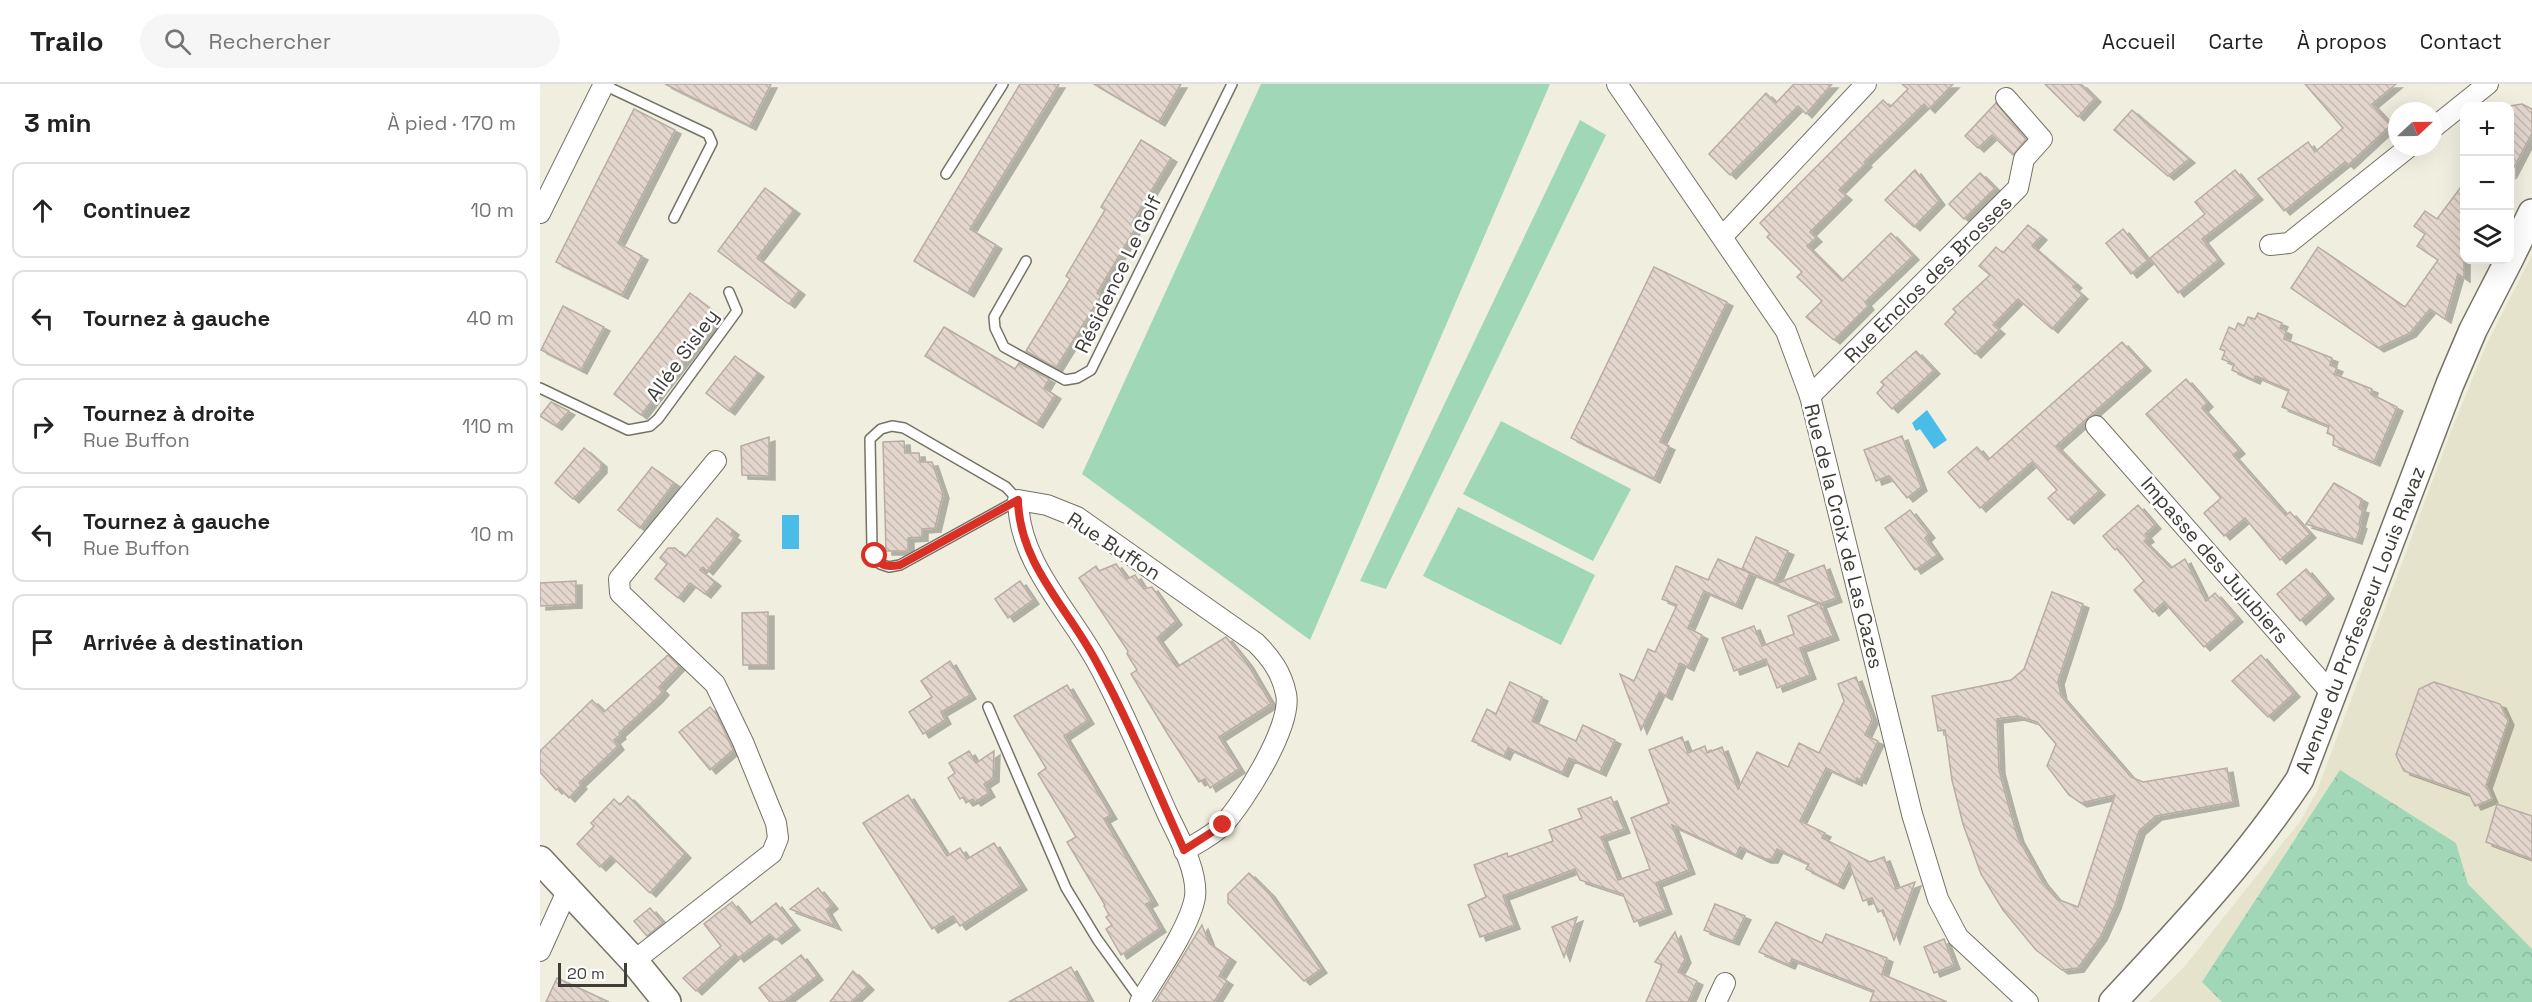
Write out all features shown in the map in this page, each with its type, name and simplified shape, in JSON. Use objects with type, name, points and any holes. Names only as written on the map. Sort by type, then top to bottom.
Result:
[{"type":"street","points":[[540,213],[604,84]]},
{"type":"street","name":"Rue de la Croix de Las Cazes","points":[[1617,84],[1786,331],[1810,396],[1917,833],[1938,899],[1958,936],[2028,1002]]},
{"type":"street","points":[[1723,236],[1866,84]]},
{"type":"street","points":[[2442,121],[2488,84]]},
{"type":"street","name":"Rue Enclos des Brosses","points":[[1810,396],[2018,188],[2024,159],[2042,139],[2006,99]]},
{"type":"street","points":[[2270,245],[2289,243],[2398,156]]},
{"type":"street","name":"Avenue du Professeur Louis Ravaz","points":[[2514,249],[2532,213]]},
{"type":"street","name":"Avenue du Professeur Louis Ravaz","points":[[2113,1002],[2215,892],[2265,832],[2300,779],[2450,384],[2473,330],[2506,264]]},
{"type":"street","name":"Impasse des Jujubiers","points":[[2096,426],[2333,695]]},
{"type":"street","points":[[634,961],[772,853],[778,838],[776,823],[743,742],[715,684],[620,593],[619,579],[716,461]]},
{"type":"street","points":[[1018,500],[1024,540],[1034,564],[1096,661],[1184,850],[1195,884],[1192,907],[1140,1001]]},
{"type":"street","name":"Rue Buffon","points":[[1018,500],[1047,505],[1077,518],[1256,643],[1272,658],[1287,696],[1281,729],[1260,772],[1223,825],[1184,850]]},
{"type":"street","points":[[540,860],[634,961],[668,1002]]},
{"type":"street","points":[[540,951],[568,889]]},
{"type":"street","points":[[1716,1002],[1725,983]]},
{"type":"lane","points":[[604,84],[708,134],[712,142],[674,218]]},
{"type":"lane","points":[[946,174],[1003,84]]},
{"type":"lane","name":"Résidence Le Golf","points":[[1026,261],[994,317],[999,338],[1004,347],[1065,380],[1077,378],[1091,369],[1232,84]]},
{"type":"lane","name":"Allée Sisley","points":[[540,388],[628,430],[650,426],[658,419],[737,311],[729,292]]},
{"type":"lane","points":[[892,426],[904,428],[1006,486],[1018,500],[900,565],[889,567],[880,564],[872,547],[870,439],[881,429],[892,426]]},
{"type":"lane","points":[[988,707],[1066,888],[1096,939],[1140,1001]]},
{"type":"shaded area","points":[[2532,255],[2532,1002],[2149,1002],[2185,966],[2301,820],[2317,791],[2450,434],[2486,345]]},
{"type":"green space","points":[[1261,84],[1550,84],[1310,640],[1082,474]]},
{"type":"green space","points":[[1580,120],[1606,135],[1386,589],[1360,581]]},
{"type":"green space","points":[[1501,421],[1631,489],[1593,561],[1463,494]]},
{"type":"green space","points":[[1458,507],[1595,575],[1561,645],[1423,576]]},
{"type":"green space","points":[[2340,770],[2456,843],[2468,884],[2532,949],[2532,1002],[2222,1002],[2202,982]]},
{"type":"water","points":[[1927,410],[1947,440],[1934,449],[1920,429],[1916,431],[1912,423]]},
{"type":"water","points":[[782,515],[799,515],[799,549],[782,549]]},
{"type":"building","points":[[665,84],[771,84],[750,126]]},
{"type":"building","points":[[1020,84],[1059,84],[970,229],[996,245],[968,293],[914,261]]},
{"type":"building","points":[[1094,84],[1181,84],[1159,122]]},
{"type":"building","points":[[1794,84],[1832,84],[1806,114],[1798,106],[1730,175],[1709,154],[1766,93],[1776,103]]},
{"type":"building","points":[[1902,84],[1953,84],[1929,109],[1924,104],[1864,162],[1866,163],[1839,190],[1846,196],[1810,232],[1816,238],[1807,246],[1842,281],[1891,233],[1913,256],[1865,302],[1868,306],[1834,340],[1806,317],[1822,301],[1797,277],[1802,272],[1767,237],[1770,234],[1760,223],[1883,100],[1890,107],[1908,89]]},
{"type":"building","points":[[2045,84],[2081,84],[2095,98],[2078,117]]},
{"type":"building","points":[[2305,84],[2396,84],[2372,104],[2388,122],[2388,128],[2348,165],[2345,162],[2284,211],[2258,179],[2308,142],[2315,152],[2343,128]]},
{"type":"building","points":[[1996,103],[2026,139],[2013,155],[1992,135],[1978,148],[1965,136]]},
{"type":"building","points":[[2522,104],[2532,109],[2532,133],[2514,167],[2514,156],[2514,105]]},
{"type":"building","points":[[634,109],[675,130],[618,243],[642,256],[622,295],[556,262]]},
{"type":"building","points":[[2132,110],[2189,159],[2168,176],[2114,130]]},
{"type":"building","points":[[1141,140],[1171,158],[1132,223],[1136,227],[1097,293],[1101,296],[1056,368],[1026,351],[1070,279],[1066,276],[1105,210],[1101,207]]},
{"type":"building","points":[[1915,170],[1939,201],[1914,227],[1885,200]]},
{"type":"building","points":[[2235,170],[2257,196],[2202,239],[2218,260],[2178,293],[2150,258],[2205,214],[2195,202]]},
{"type":"building","points":[[1980,173],[1995,188],[1964,219],[1949,204]]},
{"type":"building","points":[[765,188],[794,210],[757,258],[799,291],[789,304],[718,251]]},
{"type":"building","points":[[2460,188],[2460,264],[2464,264],[2464,278],[2458,274],[2445,319],[2430,309],[2410,333],[2378,348],[2291,288],[2318,247],[2405,307],[2438,260],[2417,246],[2425,234],[2414,226],[2425,211],[2437,219]]},
{"type":"building","points":[[2028,225],[2041,236],[2032,246],[2076,284],[2073,287],[2082,295],[2052,329],[2018,299],[1993,325],[1999,330],[1975,354],[1945,324],[1956,312],[1953,309],[1990,275],[1979,266],[1996,247],[2003,253]]},
{"type":"building","points":[[2123,229],[2148,260],[2131,274],[2106,243]]},
{"type":"building","points":[[1654,267],[1727,302],[1660,442],[1669,446],[1654,479],[1571,438]]},
{"type":"building","points":[[690,293],[718,315],[641,415],[614,394]]},
{"type":"building","points":[[563,306],[604,327],[581,370],[541,350]]},
{"type":"building","points":[[2258,313],[2282,323],[2280,328],[2286,331],[2284,339],[2332,358],[2330,365],[2337,368],[2334,374],[2372,389],[2371,394],[2397,407],[2374,462],[2333,445],[2334,436],[2327,433],[2329,426],[2282,407],[2289,390],[2256,376],[2254,380],[2232,370],[2234,364],[2222,359],[2225,351],[2220,349],[2229,327],[2235,330],[2238,323],[2244,326],[2248,317],[2255,319]]},
{"type":"building","points":[[944,327],[1015,369],[1019,363],[1049,379],[1044,388],[1055,395],[1037,424],[925,356]]},
{"type":"building","points":[[2122,342],[2145,367],[2056,446],[2099,491],[2068,520],[2048,498],[2057,490],[2032,462],[1980,508],[1948,472],[1977,447],[1988,460]]},
{"type":"building","points":[[1916,351],[1934,370],[1892,409],[1877,393],[1884,385],[1881,382]]},
{"type":"building","points":[[735,356],[758,373],[729,411],[706,393]]},
{"type":"building","points":[[2186,379],[2207,403],[2202,408],[2239,450],[2233,455],[2286,515],[2290,512],[2310,534],[2280,560],[2245,518],[2224,536],[2204,513],[2221,498],[2146,414]]},
{"type":"building","points":[[551,402],[569,411],[556,426],[540,416]]},
{"type":"building","points":[[1902,436],[1921,487],[1907,498],[1889,476],[1876,481],[1864,450]]},
{"type":"building","points":[[769,437],[769,476],[742,475],[741,446]]},
{"type":"building","points":[[904,441],[905,453],[919,453],[920,462],[932,462],[943,494],[935,528],[922,529],[922,537],[908,538],[908,551],[886,551],[883,442]]},
{"type":"building","points":[[584,448],[601,463],[601,469],[573,499],[555,483]]},
{"type":"building","points":[[652,467],[674,483],[640,528],[618,510]]},
{"type":"building","points":[[2334,483],[2362,499],[2359,508],[2363,509],[2359,524],[2361,525],[2356,540],[2306,524]]},
{"type":"building","points":[[2138,505],[2155,525],[2145,534],[2148,538],[2144,541],[2171,568],[2185,559],[2206,601],[2215,593],[2237,618],[2204,647],[2164,602],[2153,612],[2134,590],[2144,581],[2117,548],[2115,550],[2103,536]]},
{"type":"building","points":[[1910,510],[1929,534],[1925,538],[1937,555],[1915,570],[1885,528]]},
{"type":"building","points":[[717,518],[733,531],[731,534],[735,537],[707,571],[703,567],[700,570],[715,582],[705,594],[690,583],[678,598],[655,579],[667,564],[660,558],[668,548],[675,548],[685,557]]},
{"type":"building","points":[[1756,537],[1788,551],[1774,583],[1742,569]]},
{"type":"building","points":[[1718,559],[1750,573],[1736,605],[1704,591],[1688,628],[1702,635],[1688,667],[1680,663],[1666,696],[1659,692],[1641,730],[1620,674],[1634,681],[1648,649],[1655,652],[1677,605],[1662,599],[1676,566],[1708,580]]},
{"type":"building","points":[[1116,564],[1127,579],[1135,575],[1144,589],[1152,587],[1176,621],[1157,638],[1177,667],[1226,637],[1247,663],[1271,704],[1219,737],[1239,769],[1210,788],[1205,779],[1199,782],[1169,736],[1131,674],[1137,670],[1127,654],[1128,651],[1079,578],[1096,566],[1099,571]]},
{"type":"building","points":[[1824,565],[1836,598],[1820,604],[1833,636],[1800,648],[1810,675],[1777,688],[1766,659],[1734,671],[1722,638],[1754,626],[1762,646],[1794,634],[1788,616],[1820,603],[1775,584]]},
{"type":"building","points":[[2306,569],[2328,595],[2300,621],[2277,594]]},
{"type":"building","points":[[576,581],[576,604],[540,606],[540,583]]},
{"type":"building","points":[[1020,581],[1033,600],[1008,618],[995,599]]},
{"type":"building","points":[[2052,592],[2083,604],[2058,681],[2061,696],[2131,777],[2143,782],[2227,768],[2233,802],[2156,816],[2139,831],[2115,905],[2101,936],[2078,968],[2062,970],[2036,950],[2003,910],[1981,874],[1963,824],[1952,780],[1945,730],[1938,731],[1932,696],[2011,680],[2024,669]],"holes":[[[2018,716],[2037,722],[2056,744],[2047,766],[2069,795],[2081,803],[2115,795],[2078,907],[2057,899],[2042,881],[2018,838],[1999,770],[1997,719]]]},
{"type":"building","points":[[768,612],[768,665],[743,665],[742,613]]},
{"type":"building","points":[[668,655],[679,666],[659,687],[663,691],[657,698],[619,733],[620,735],[614,740],[618,746],[579,783],[581,785],[569,798],[559,788],[556,790],[540,772],[540,751],[592,700],[604,712]]},
{"type":"building","points":[[2261,655],[2294,693],[2268,717],[2232,681]]},
{"type":"building","points":[[950,661],[970,695],[941,712],[945,720],[923,734],[909,712],[932,697],[921,681]]},
{"type":"building","points":[[1856,677],[1872,720],[1865,735],[1878,741],[1860,780],[1857,778],[1856,782],[1826,768],[1800,821],[1825,833],[1822,838],[1870,862],[1884,857],[1896,889],[1915,882],[1894,940],[1883,910],[1878,912],[1872,898],[1863,901],[1849,863],[1838,885],[1806,869],[1809,864],[1777,849],[1772,859],[1765,859],[1740,847],[1736,855],[1672,825],[1689,870],[1656,883],[1666,910],[1634,922],[1623,894],[1580,880],[1575,869],[1503,896],[1514,925],[1480,937],[1468,905],[1486,897],[1474,865],[1507,853],[1508,857],[1553,841],[1549,830],[1582,818],[1578,809],[1611,797],[1624,829],[1601,837],[1618,880],[1650,869],[1631,818],[1669,803],[1649,750],[1682,737],[1688,753],[1705,746],[1707,753],[1722,747],[1738,789],[1757,752],[1788,767],[1799,743],[1819,753],[1844,701],[1838,684]]},
{"type":"building","points":[[1510,682],[1542,697],[1532,721],[1576,741],[1583,725],[1615,740],[1600,772],[1569,758],[1562,773],[1508,748],[1504,756],[1472,741],[1487,709],[1496,714]]},
{"type":"building","points":[[2434,682],[2500,704],[2508,721],[2486,785],[2492,799],[2475,806],[2469,794],[2404,771],[2396,755],[2419,689]]},
{"type":"building","points":[[1067,685],[1088,720],[1064,736],[1111,815],[1104,819],[1152,901],[1146,904],[1160,928],[1121,955],[1106,929],[1112,925],[1106,917],[1109,915],[1105,905],[1067,842],[1076,837],[1038,774],[1046,768],[1014,716]]},
{"type":"building","points":[[710,707],[717,715],[733,750],[710,770],[679,732]]},
{"type":"building","points":[[969,751],[976,763],[994,751],[993,778],[984,784],[989,793],[975,802],[973,799],[967,802],[963,797],[960,799],[948,778],[955,773],[949,763]]},
{"type":"building","points":[[908,795],[947,856],[960,848],[967,859],[994,843],[1021,886],[960,926],[953,916],[932,929],[863,823]]},
{"type":"building","points":[[628,796],[685,854],[650,893],[611,856],[600,867],[577,844],[594,826],[591,823],[614,799],[620,805]]},
{"type":"building","points":[[2497,804],[2532,816],[2532,859],[2486,842]]},
{"type":"building","points":[[1249,873],[1269,893],[1321,969],[1304,981],[1228,903],[1228,894]]},
{"type":"building","points":[[818,888],[832,905],[826,910],[835,926],[790,909]]},
{"type":"building","points":[[732,902],[750,924],[776,903],[794,926],[776,940],[770,934],[738,958],[735,954],[696,991],[683,978],[721,946],[704,924]]},
{"type":"building","points":[[1715,904],[1745,916],[1733,941],[1704,930]]},
{"type":"building","points":[[650,908],[663,923],[647,936],[634,921]]},
{"type":"building","points":[[1577,917],[1564,957],[1552,927]]},
{"type":"building","points":[[1776,922],[1822,943],[1826,934],[1887,958],[1882,974],[1947,1002],[1870,1002],[1874,991],[1792,959],[1789,965],[1759,952]]},
{"type":"building","points":[[1202,925],[1209,943],[1230,958],[1219,976],[1227,981],[1214,1002],[1155,1002]]},
{"type":"building","points":[[1675,932],[1685,959],[1678,972],[1697,981],[1688,1002],[1646,1002],[1662,965],[1655,962]]},
{"type":"building","points":[[1944,939],[1954,965],[1934,973],[1924,947]]},
{"type":"building","points":[[801,955],[817,976],[783,1002],[770,1002],[759,988]]},
{"type":"building","points":[[1071,967],[1090,1002],[1009,1002]]},
{"type":"building","points":[[853,971],[868,986],[851,1002],[830,1002]]},
{"type":"building","points":[[557,978],[566,982],[609,1002],[546,1002]]},
{"type":"route","points":[[875,556],[880,564],[889,567],[900,565],[1018,500],[1018,515],[1024,540],[1034,564],[1096,661],[1184,850],[1207,838],[1223,825]]}]
